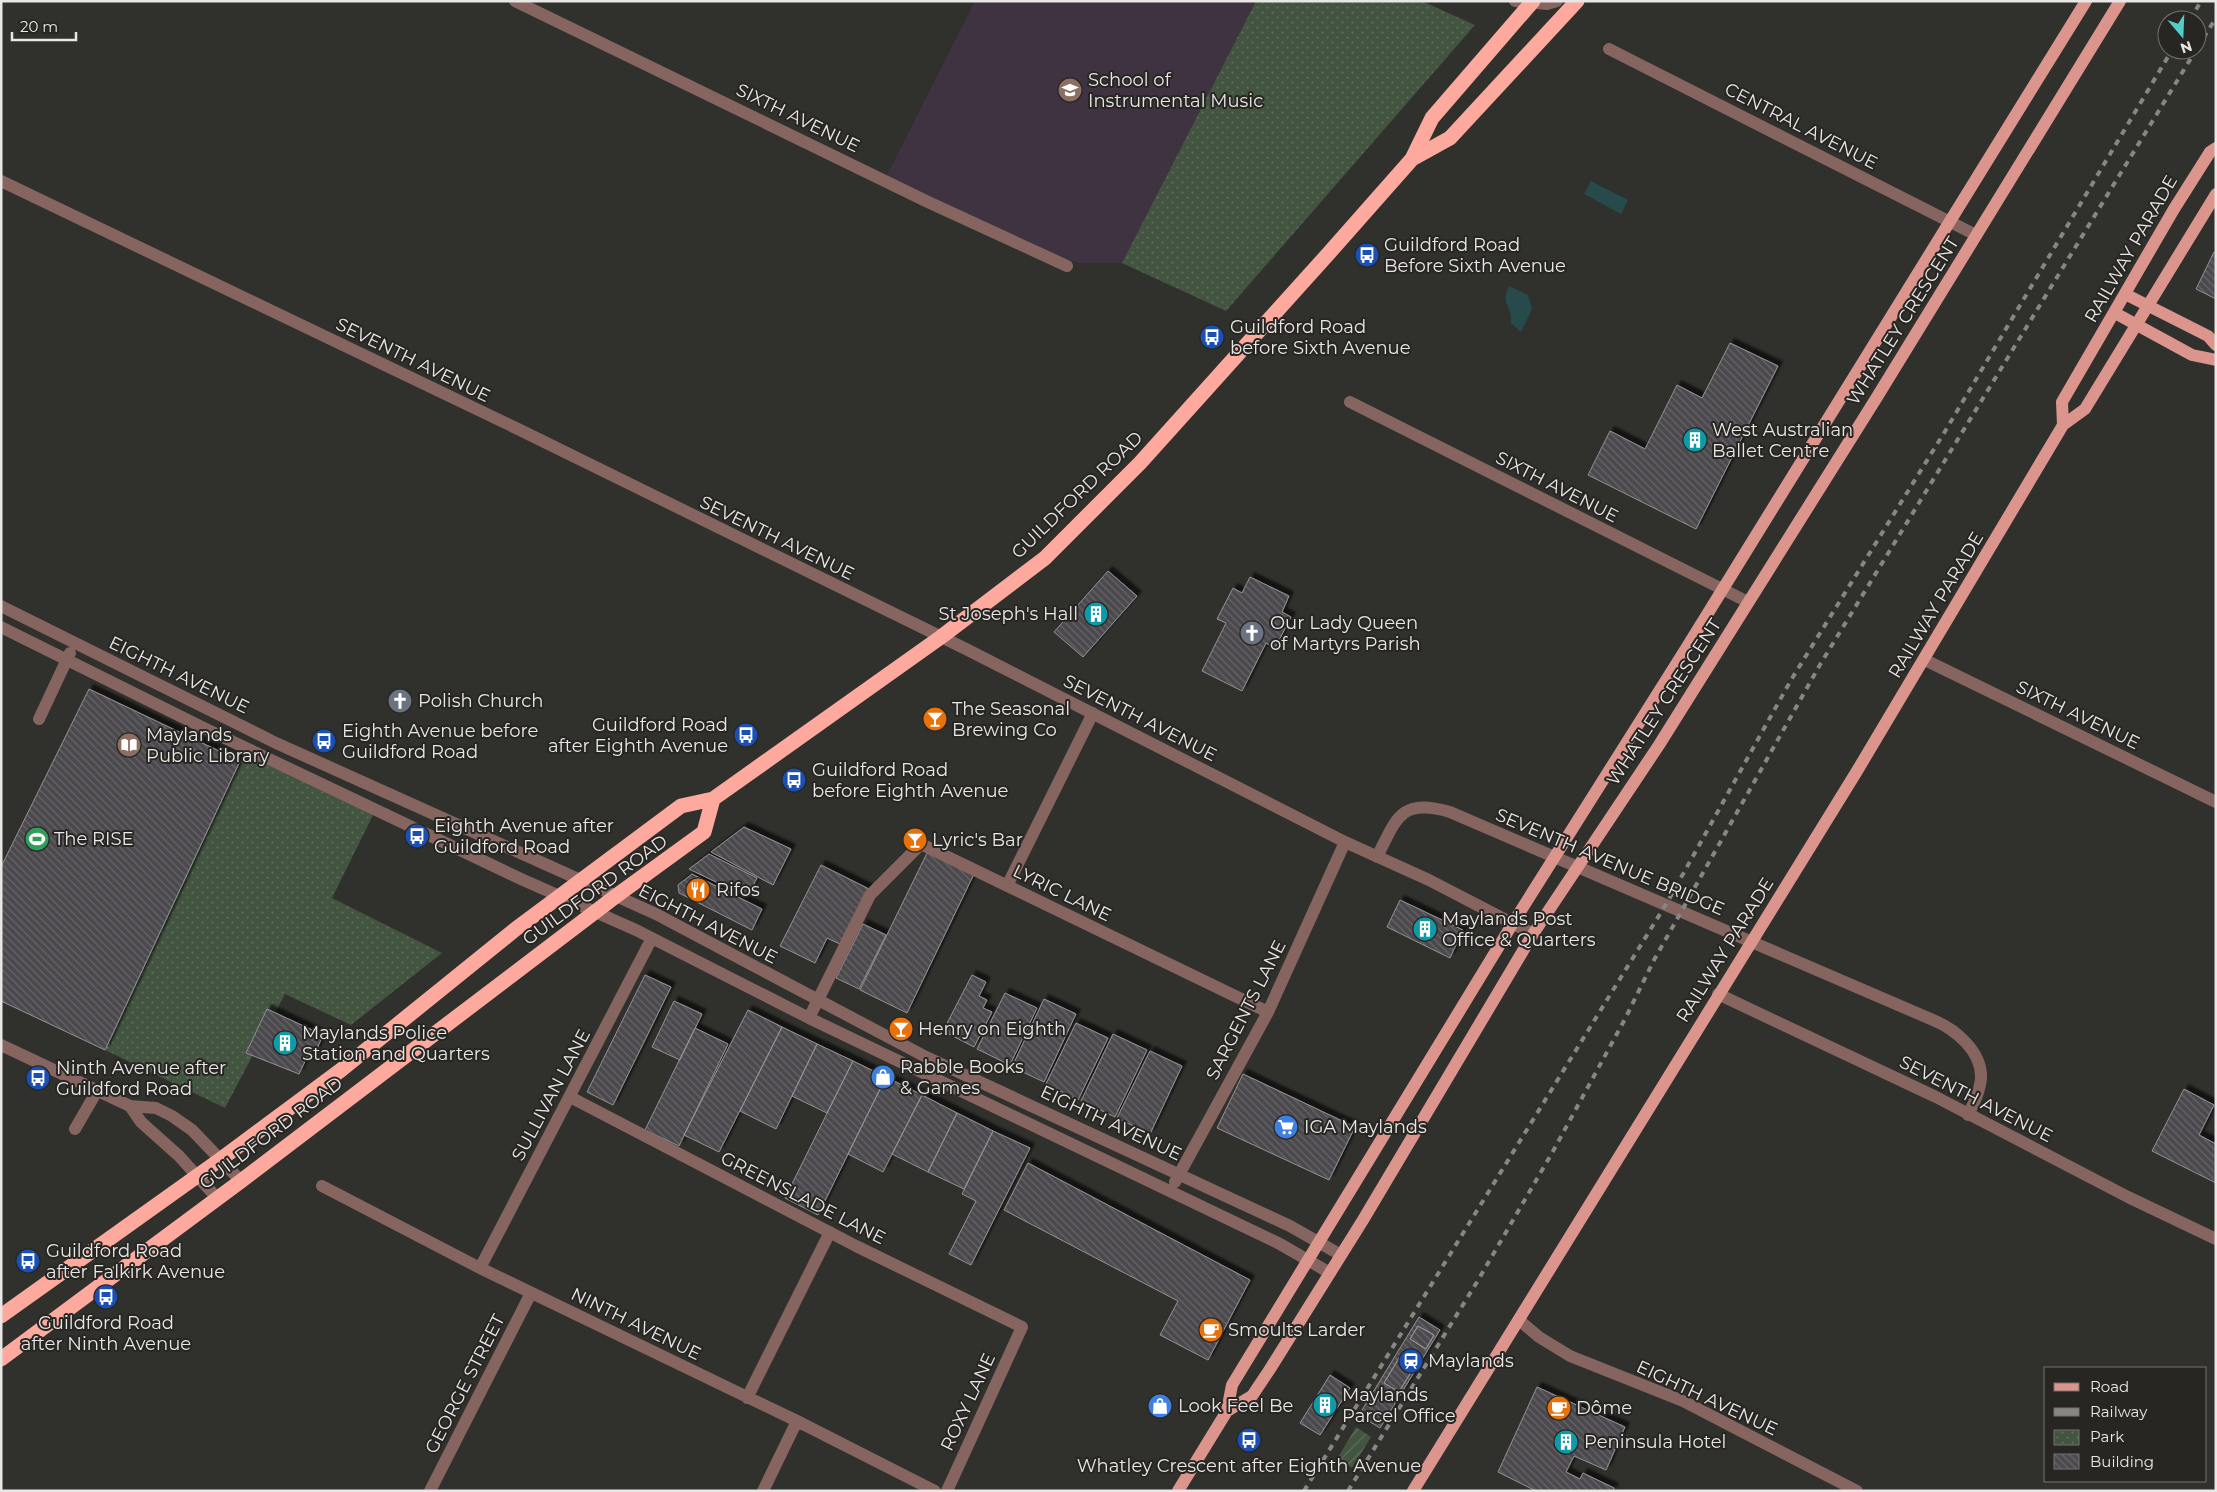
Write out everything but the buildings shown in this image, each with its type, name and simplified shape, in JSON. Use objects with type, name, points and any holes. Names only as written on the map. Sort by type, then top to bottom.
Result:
[{"type":"highway","name":"GUILDFORD ROAD","points":[[1412,158],[1450,138],[1577,1]]},
{"type":"highway","name":"GUILDFORD ROAD","points":[[1,1316],[198,1176],[341,1070],[517,928],[681,806],[713,799],[941,637],[1045,558],[1140,463],[1412,158],[1432,118],[1532,3]]},
{"type":"highway","name":"GUILDFORD ROAD","points":[[1,1358],[241,1181],[595,911],[704,832],[713,799]]},
{"type":"main road","name":"WHATLEY CRESCENT","points":[[1178,1491],[1227,1411],[1232,1384],[1513,924],[1723,590],[2086,1]]},
{"type":"main road","name":"WHATLEY CRESCENT","points":[[1227,1411],[1252,1396],[1330,1273],[1533,934],[1659,744],[2120,1]]},
{"type":"main road","name":"RAILWAY PARADE","points":[[2062,426],[2062,402],[2174,209],[2210,152],[2216,148]]},
{"type":"main road","name":"RAILWAY PARADE","points":[[1414,1491],[1925,660],[2062,426],[2085,409],[2216,194]]},
{"type":"main road","points":[[2125,294],[2208,336],[2216,345]]},
{"type":"main road","points":[[2114,313],[2192,355],[2216,360]]},
{"type":"street","name":"SIXTH AVENUE","points":[[515,1],[928,202],[1067,266]]},
{"type":"street","points":[[1515,1],[1547,4],[1557,1]]},
{"type":"street","name":"CENTRAL AVENUE","points":[[1609,49],[1976,235]]},
{"type":"street","name":"SEVENTH AVENUE","points":[[1,182],[520,430],[941,637],[1345,842],[1428,880],[1533,934]]},
{"type":"street","name":"SIXTH AVENUE","points":[[1350,402],[1748,602]]},
{"type":"street","name":"EIGHTH AVENUE","points":[[1,606],[276,743],[656,914],[926,1057],[1290,1226],[1341,1255]]},
{"type":"street","name":"EIGHTH AVENUE","points":[[1,626],[366,806],[652,938],[809,1018],[1171,1190],[1280,1244],[1330,1273]]},
{"type":"street","points":[[39,718],[74,643]]},
{"type":"street","name":"SIXTH AVENUE","points":[[1925,660],[2216,802]]},
{"type":"street","points":[[1007,886],[1093,713]]},
{"type":"street","name":"SEVENTH AVENUE BRIDGE","points":[[1377,857],[1394,823],[1411,808],[1424,806],[1450,812],[1946,1025],[1963,1040],[1978,1060],[1981,1078],[1978,1094],[1968,1115]]},
{"type":"street","name":"SARGENTS LANE","points":[[1171,1190],[1268,1012],[1345,842]]},
{"type":"street","name":"LYRIC LANE","points":[[809,1018],[870,895],[922,844],[1268,1012]]},
{"type":"street","name":"SULLIVAN LANE","points":[[480,1268],[652,938]]},
{"type":"street","name":"SEVENTH AVENUE","points":[[1718,994],[1968,1115],[2216,1239]]},
{"type":"street","points":[[1,1045],[130,1106],[156,1108],[172,1116],[192,1130],[241,1181]]},
{"type":"street","points":[[75,1129],[97,1091]]},
{"type":"street","name":"GREENSLADE LANE","points":[[570,1097],[830,1232],[1022,1327]]},
{"type":"street","points":[[130,1106],[141,1122],[160,1137],[218,1198]]},
{"type":"street","name":"NINTH AVENUE","points":[[322,1186],[480,1268],[797,1421],[935,1491]]},
{"type":"street","points":[[747,1398],[830,1232]]},
{"type":"street","name":"GEORGE STREET","points":[[430,1491],[531,1293]]},
{"type":"street","name":"EIGHTH AVENUE","points":[[1519,1320],[1539,1337],[1570,1356],[1683,1401],[1856,1491]]},
{"type":"street","name":"ROXY LANE","points":[[947,1491],[1022,1327]]},
{"type":"street","points":[[763,1491],[797,1421]]},
{"type":"shaded area","name":"School of Instrumental Music","points":[[975,1],[1256,1],[1122,263],[1078,263],[958,216],[885,179]]},
{"type":"green space","points":[[1256,1],[1422,1],[1475,25],[1226,311],[1122,263]]},
{"type":"green space","points":[[246,748],[375,811],[332,898],[442,953],[351,1025],[285,994],[225,1108],[105,1050]]},
{"type":"green space","points":[[1356,1427],[1371,1437],[1352,1468],[1337,1459]]},
{"type":"water","points":[[1591,181],[1628,200],[1621,214],[1584,194]]},
{"type":"water","points":[[1509,286],[1528,295],[1532,309],[1521,332],[1511,323],[1510,311],[1506,301]]},
{"type":"railway","points":[[2196,10],[2201,1]]},
{"type":"railway","points":[[2207,32],[2216,18]]},
{"type":"railway","points":[[1304,1491],[1668,901],[1791,680],[1944,433],[2166,60]]},
{"type":"railway","points":[[1348,1491],[1477,1282],[1552,1153],[1625,1019],[1654,960],[1821,663],[2190,60]]},
{"type":"place","name":"School of Instrumental Music","points":[[1070,90]]},
{"type":"place","name":"Guildford Road Before Sixth Avenue","points":[[1367,255]]},
{"type":"place","name":"Guildford Road before Sixth Avenue","points":[[1212,337]]},
{"type":"place","name":"West Australian Ballet Centre","points":[[1695,440]]},
{"type":"place","name":"St Joseph's Hall","points":[[1096,614]]},
{"type":"place","name":"Our Lady Queen of Martyrs Parish","points":[[1252,633]]},
{"type":"place","name":"Polish Church","points":[[400,701]]},
{"type":"place","name":"The Seasonal Brewing Co","points":[[935,719]]},
{"type":"place","name":"Guildford Road after Eighth Avenue","points":[[746,735]]},
{"type":"place","name":"Eighth Avenue before Guildford Road","points":[[324,741]]},
{"type":"place","name":"Maylands Public Library","points":[[129,745]]},
{"type":"place","name":"Guildford Road before Eighth Avenue","points":[[794,780]]},
{"type":"place","name":"Eighth Avenue after Guildford Road","points":[[417,836]]},
{"type":"place","name":"The RISE","points":[[37,839]]},
{"type":"place","name":"Lyric's Bar","points":[[915,840]]},
{"type":"place","name":"Rifos","points":[[698,890]]},
{"type":"place","name":"Maylands Post Office & Quarters","points":[[1425,929]]},
{"type":"place","name":"Henry on Eighth","points":[[901,1029]]},
{"type":"place","name":"Maylands Police Station and Quarters","points":[[285,1043]]},
{"type":"place","name":"Rabble Books & Games","points":[[883,1077]]},
{"type":"place","name":"Ninth Avenue after Guildford Road","points":[[38,1078]]},
{"type":"place","name":"IGA Maylands","points":[[1286,1127]]},
{"type":"place","name":"Guildford Road after Falkirk Avenue","points":[[28,1261]]},
{"type":"place","name":"Guildford Road after Ninth Avenue","points":[[106,1297]]},
{"type":"place","name":"Smoults Larder","points":[[1211,1330]]},
{"type":"place","name":"Maylands","points":[[1411,1361]]},
{"type":"place","name":"Maylands Parcel Office","points":[[1325,1405]]},
{"type":"place","name":"Look Feel Be","points":[[1160,1406]]},
{"type":"place","name":"Dôme","points":[[1559,1408]]},
{"type":"place","name":"Whatley Crescent after Eighth Avenue","points":[[1249,1440]]},
{"type":"place","name":"Peninsula Hotel","points":[[1566,1442]]}]
